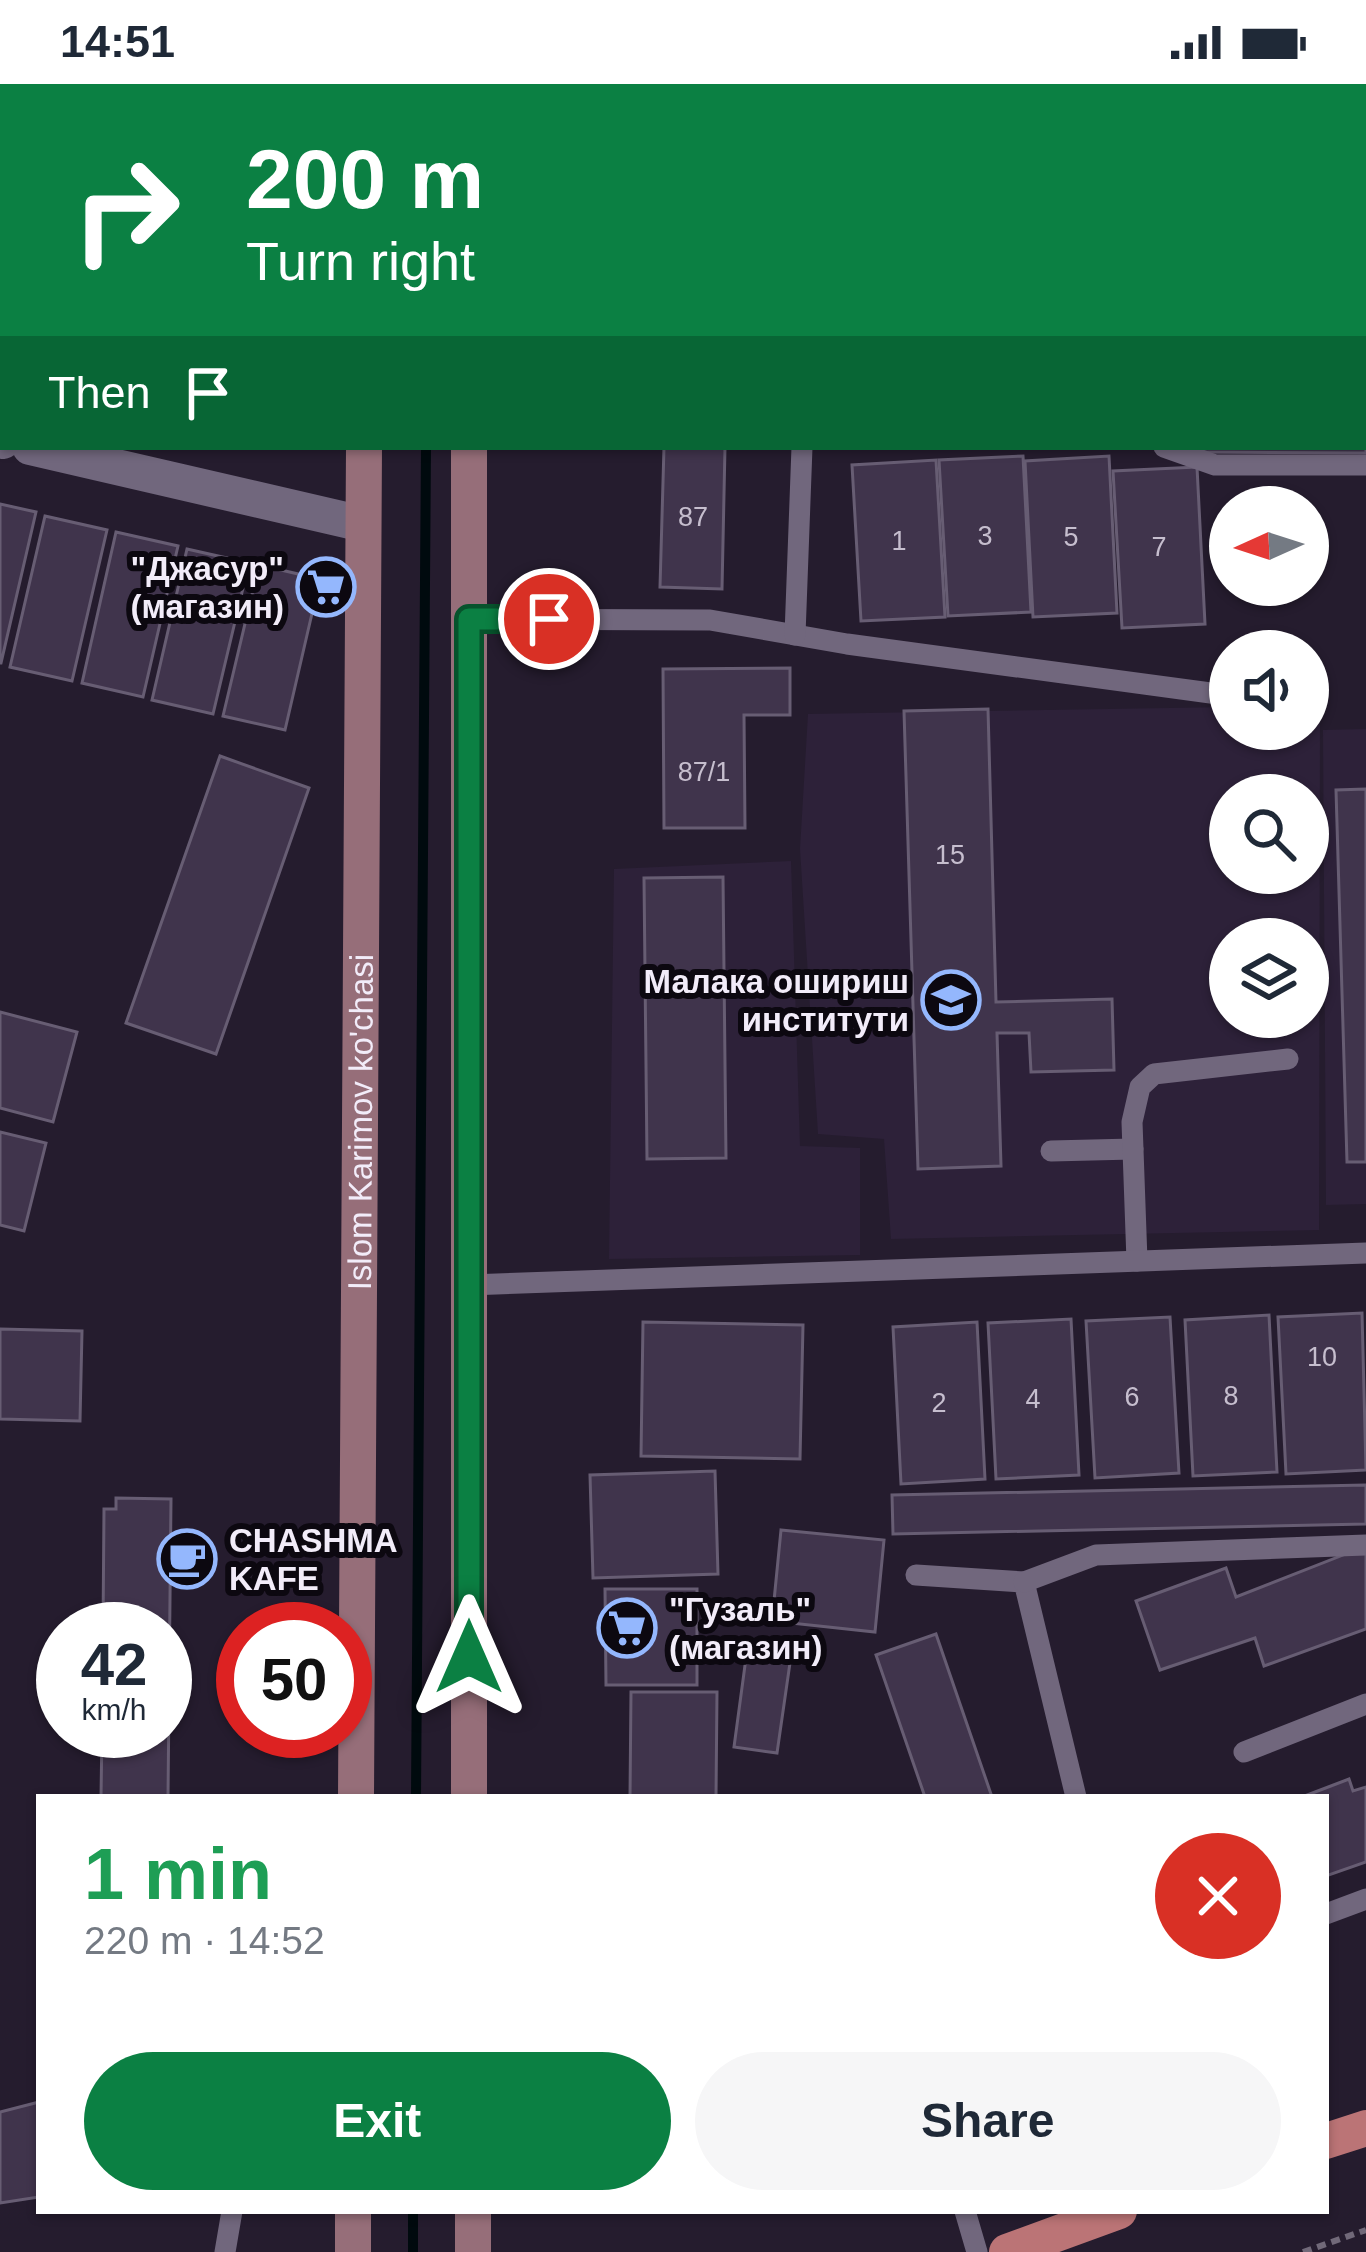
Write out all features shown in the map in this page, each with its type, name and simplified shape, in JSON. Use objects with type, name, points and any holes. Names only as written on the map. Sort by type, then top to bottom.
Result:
[{"type":"main road","name":"Islom Karimov ko'chasi","points":[[353,1793],[364,450]]},
{"type":"main road","points":[[469,450],[469,1794]]},
{"type":"main road","points":[[1329,2140],[1366,2128]]},
{"type":"main road","points":[[353,2214],[353,2252]]},
{"type":"main road","points":[[472,2214],[473,2252]]},
{"type":"main road","points":[[1007,2252],[1111,2214]]},
{"type":"street","points":[[43,450],[363,524]]},
{"type":"lane","points":[[795,635],[802,450]]},
{"type":"lane","points":[[1172,450],[1215,465],[1366,465]]},
{"type":"lane","points":[[469,619],[710,620],[1209,693]]},
{"type":"lane","points":[[1137,1261],[1132,1121],[1140,1087],[1154,1075],[1288,1059]]},
{"type":"lane","points":[[1051,1150],[1132,1149]]},
{"type":"lane","points":[[469,1285],[1366,1253]]},
{"type":"lane","points":[[916,1575],[1024,1582],[1096,1555],[1366,1545]]},
{"type":"lane","points":[[1024,1582],[1075,1794]]},
{"type":"lane","points":[[1244,1752],[1366,1704]]},
{"type":"lane","points":[[1329,1913],[1366,1899]]},
{"type":"lane","points":[[225,2252],[231,2214]]},
{"type":"lane","points":[[965,2214],[977,2252]]},
{"type":"path","points":[[1303,2252],[1366,2230]]},
{"type":"path","points":[[1344,2238],[1349,2252]]},
{"type":"shaded area","points":[[1209,707],[1209,750],[1320,750],[1320,774],[1209,774],[1209,894],[1320,894],[1320,918],[1209,918],[1209,1038],[1319,1038],[1319,1230],[891,1239],[884,1139],[818,1134],[800,849],[808,714]]},
{"type":"shaded area","points":[[1366,729],[1366,1204],[1326,1205],[1329,918],[1324,918],[1324,894],[1329,894],[1329,774],[1323,774],[1323,750],[1329,750],[1329,730]]},
{"type":"shaded area","points":[[791,861],[800,1146],[860,1148],[860,1255],[609,1259],[614,869]]},
{"type":"building","points":[[664,450],[725,450],[722,589],[660,587]]},
{"type":"building","points":[[1366,450],[1366,453],[1196,452]]},
{"type":"building","points":[[1023,456],[1031,612],[948,616],[939,460]]},
{"type":"building","points":[[1109,456],[1117,613],[1033,617],[1025,461]]},
{"type":"building","points":[[936,460],[945,617],[861,621],[852,465]]},
{"type":"building","points":[[1197,467],[1205,624],[1122,628],[1113,471]]},
{"type":"building","points":[[0,504],[36,512],[1,663],[0,663]]},
{"type":"building","points":[[45,516],[107,530],[72,681],[10,667]]},
{"type":"building","points":[[116,532],[178,546],[143,697],[82,683]]},
{"type":"building","points":[[187,549],[249,563],[213,714],[152,700]]},
{"type":"building","points":[[259,565],[320,579],[285,730],[223,716]]},
{"type":"building","points":[[790,668],[790,715],[744,715],[745,828],[664,828],[663,669]]},
{"type":"building","points":[[988,709],[996,1002],[1112,999],[1114,1070],[1031,1072],[1029,1033],[997,1033],[1001,1166],[918,1169],[904,711]]},
{"type":"building","points":[[220,756],[309,788],[216,1054],[126,1023]]},
{"type":"building","points":[[1366,789],[1366,1162],[1347,1162],[1336,790]]},
{"type":"building","points":[[723,877],[726,1158],[647,1159],[644,878]]},
{"type":"building","points":[[0,1012],[77,1032],[53,1122],[0,1108]]},
{"type":"building","points":[[0,1132],[46,1143],[24,1231],[0,1225]]},
{"type":"building","points":[[1362,1313],[1366,1470],[1286,1474],[1278,1317]]},
{"type":"building","points":[[1269,1315],[1277,1472],[1193,1476],[1185,1320]]},
{"type":"building","points":[[1170,1317],[1179,1473],[1095,1478],[1086,1321]]},
{"type":"building","points":[[1071,1319],[1079,1475],[996,1479],[988,1323]]},
{"type":"building","points":[[643,1322],[803,1325],[800,1459],[641,1456]]},
{"type":"building","points":[[977,1322],[985,1479],[901,1484],[893,1327]]},
{"type":"building","points":[[0,1329],[82,1331],[80,1421],[0,1419]]},
{"type":"building","points":[[715,1471],[718,1574],[593,1578],[590,1475]]},
{"type":"building","points":[[1366,1485],[1366,1524],[893,1534],[892,1495]]},
{"type":"building","points":[[116,1498],[171,1499],[170,1602],[103,1602],[104,1509],[116,1509]]},
{"type":"building","points":[[781,1530],[884,1540],[875,1632],[772,1621]]},
{"type":"building","points":[[1366,1546],[1366,1629],[1264,1666],[1255,1638],[1160,1670],[1136,1601],[1226,1568],[1236,1597]]},
{"type":"building","points":[[605,1589],[697,1589],[697,1685],[606,1685]]},
{"type":"building","points":[[936,1634],[991,1794],[924,1794],[876,1655]]},
{"type":"building","points":[[748,1643],[792,1649],[777,1753],[734,1747]]},
{"type":"building","points":[[631,1692],[717,1692],[716,1794],[630,1794]]},
{"type":"building","points":[[102,1758],[168,1758],[168,1794],[101,1794]]},
{"type":"building","points":[[1349,1779],[1353,1791],[1366,1787],[1366,1862],[1329,1875],[1329,1794],[1310,1794]]},
{"type":"building","points":[[36,2103],[36,2197],[0,2203],[0,2112]]},
{"type":"waterway","points":[[416,1794],[426,450]]},
{"type":"waterway","points":[[413,2214],[413,2252]]},
{"type":"place","name":"\"Джасур\" (магазин)","points":[[326,587]]},
{"type":"place","name":"Малака ошириш институти","points":[[951,1000]]},
{"type":"place","name":"CHASHMA KAFE","points":[[187,1559]]},
{"type":"place","name":"\"Гузаль\" (магазин)","points":[[627,1628]]},
{"type":"route","points":[[469,1657],[469,619],[549,619]]}]
